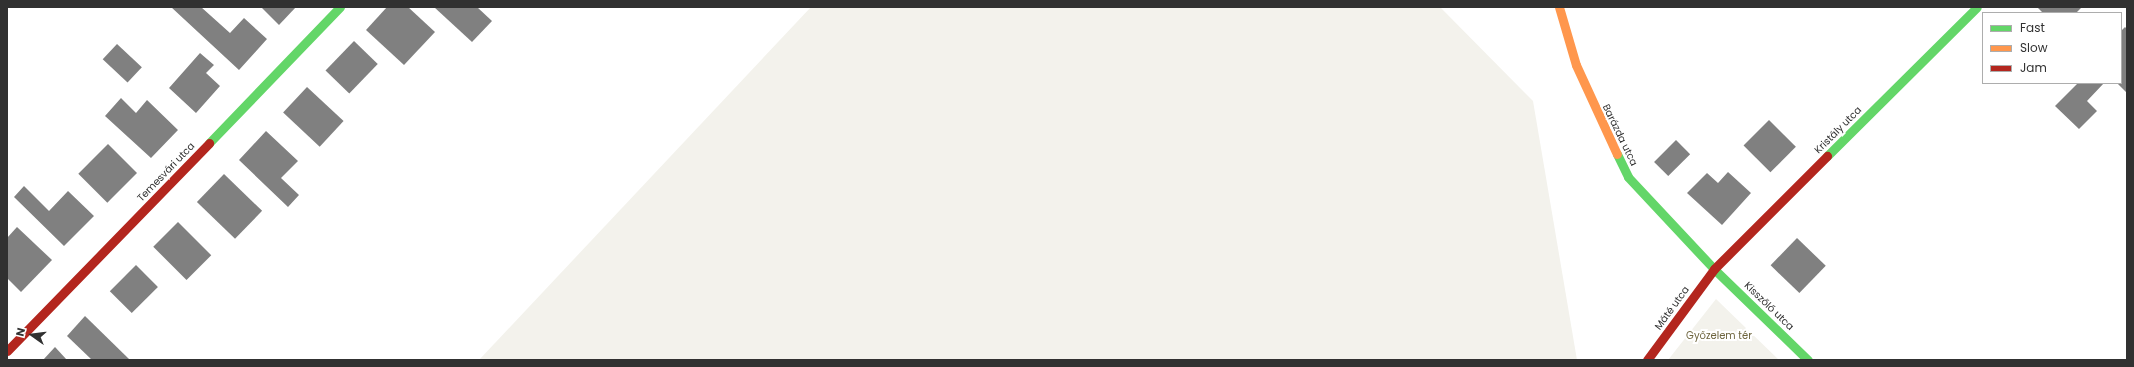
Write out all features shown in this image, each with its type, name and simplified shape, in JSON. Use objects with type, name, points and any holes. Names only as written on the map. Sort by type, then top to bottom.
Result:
[{"type":"street","name":"Temesvári utca","points":[[7,351],[340,7]]},
{"type":"street","name":"Barázda utca","points":[[1559,7],[1576,66],[1628,176],[1714,269]]},
{"type":"street","name":"Kristály utca","points":[[1714,269],[1977,7]]},
{"type":"street","name":"Máté utca","points":[[1648,360],[1714,269]]},
{"type":"street","name":"Kisszőlő utca","points":[[1714,269],[1808,360]]},
{"type":"green space","points":[[811,7],[1440,7],[1533,101],[1577,360],[479,360]]},
{"type":"green space","name":"Győzelem tér","points":[[1716,299],[1779,360],[1668,360]]},
{"type":"building","points":[[171,7],[201,7],[230,33],[244,18],[267,39],[239,70]]},
{"type":"building","points":[[261,7],[296,7],[279,25]]},
{"type":"building","points":[[387,7],[408,7],[435,32],[404,65],[366,30]]},
{"type":"building","points":[[434,7],[477,7],[492,21],[472,42]]},
{"type":"building","points":[[2037,7],[2082,7],[2077,12],[2042,12]]},
{"type":"building","points":[[2125,27],[2127,29],[2127,93],[2118,84],[2122,84],[2122,30]]},
{"type":"building","points":[[354,41],[378,64],[349,93],[326,70]]},
{"type":"building","points":[[117,44],[142,67],[128,83],[103,59]]},
{"type":"building","points":[[200,53],[214,65],[206,73],[220,86],[196,113],[169,88]]},
{"type":"building","points":[[2077,84],[2103,84],[2087,101],[2097,111],[2079,129],[2055,106]]},
{"type":"building","points":[[307,87],[344,121],[320,147],[283,113]]},
{"type":"building","points":[[121,98],[136,113],[147,100],[178,130],[151,158],[105,116]]},
{"type":"building","points":[[1769,120],[1796,147],[1770,172],[1744,145]]},
{"type":"building","points":[[266,131],[298,161],[281,178],[299,195],[288,207],[239,160]]},
{"type":"building","points":[[1676,140],[1690,154],[1668,176],[1654,162]]},
{"type":"building","points":[[108,144],[137,173],[107,203],[78,174]]},
{"type":"building","points":[[1728,172],[1751,193],[1722,225],[1687,193],[1707,173],[1718,183]]},
{"type":"building","points":[[224,174],[262,211],[235,239],[197,202]]},
{"type":"building","points":[[24,186],[49,211],[68,191],[94,216],[64,246],[14,197]]},
{"type":"building","points":[[178,222],[211,255],[186,280],[153,247]]},
{"type":"building","points":[[17,227],[52,260],[21,292],[7,278],[7,238]]},
{"type":"building","points":[[1797,238],[1826,266],[1799,293],[1771,265]]},
{"type":"building","points":[[136,265],[158,287],[132,313],[110,291]]},
{"type":"building","points":[[85,316],[130,360],[92,360],[67,336]]},
{"type":"building","points":[[55,347],[67,360],[43,360]]},
{"type":"traffic: fast","points":[[209,143],[340,7]]},
{"type":"traffic: fast","points":[[1827,156],[1977,7]]},
{"type":"traffic: fast","points":[[1617,154],[1628,177],[1714,269],[1808,360]]},
{"type":"traffic: slow","points":[[1559,7],[1576,65],[1617,154]]},
{"type":"traffic: jam","points":[[7,351],[209,143]]},
{"type":"traffic: jam","points":[[1647,360],[1714,269],[1827,156]]}]
